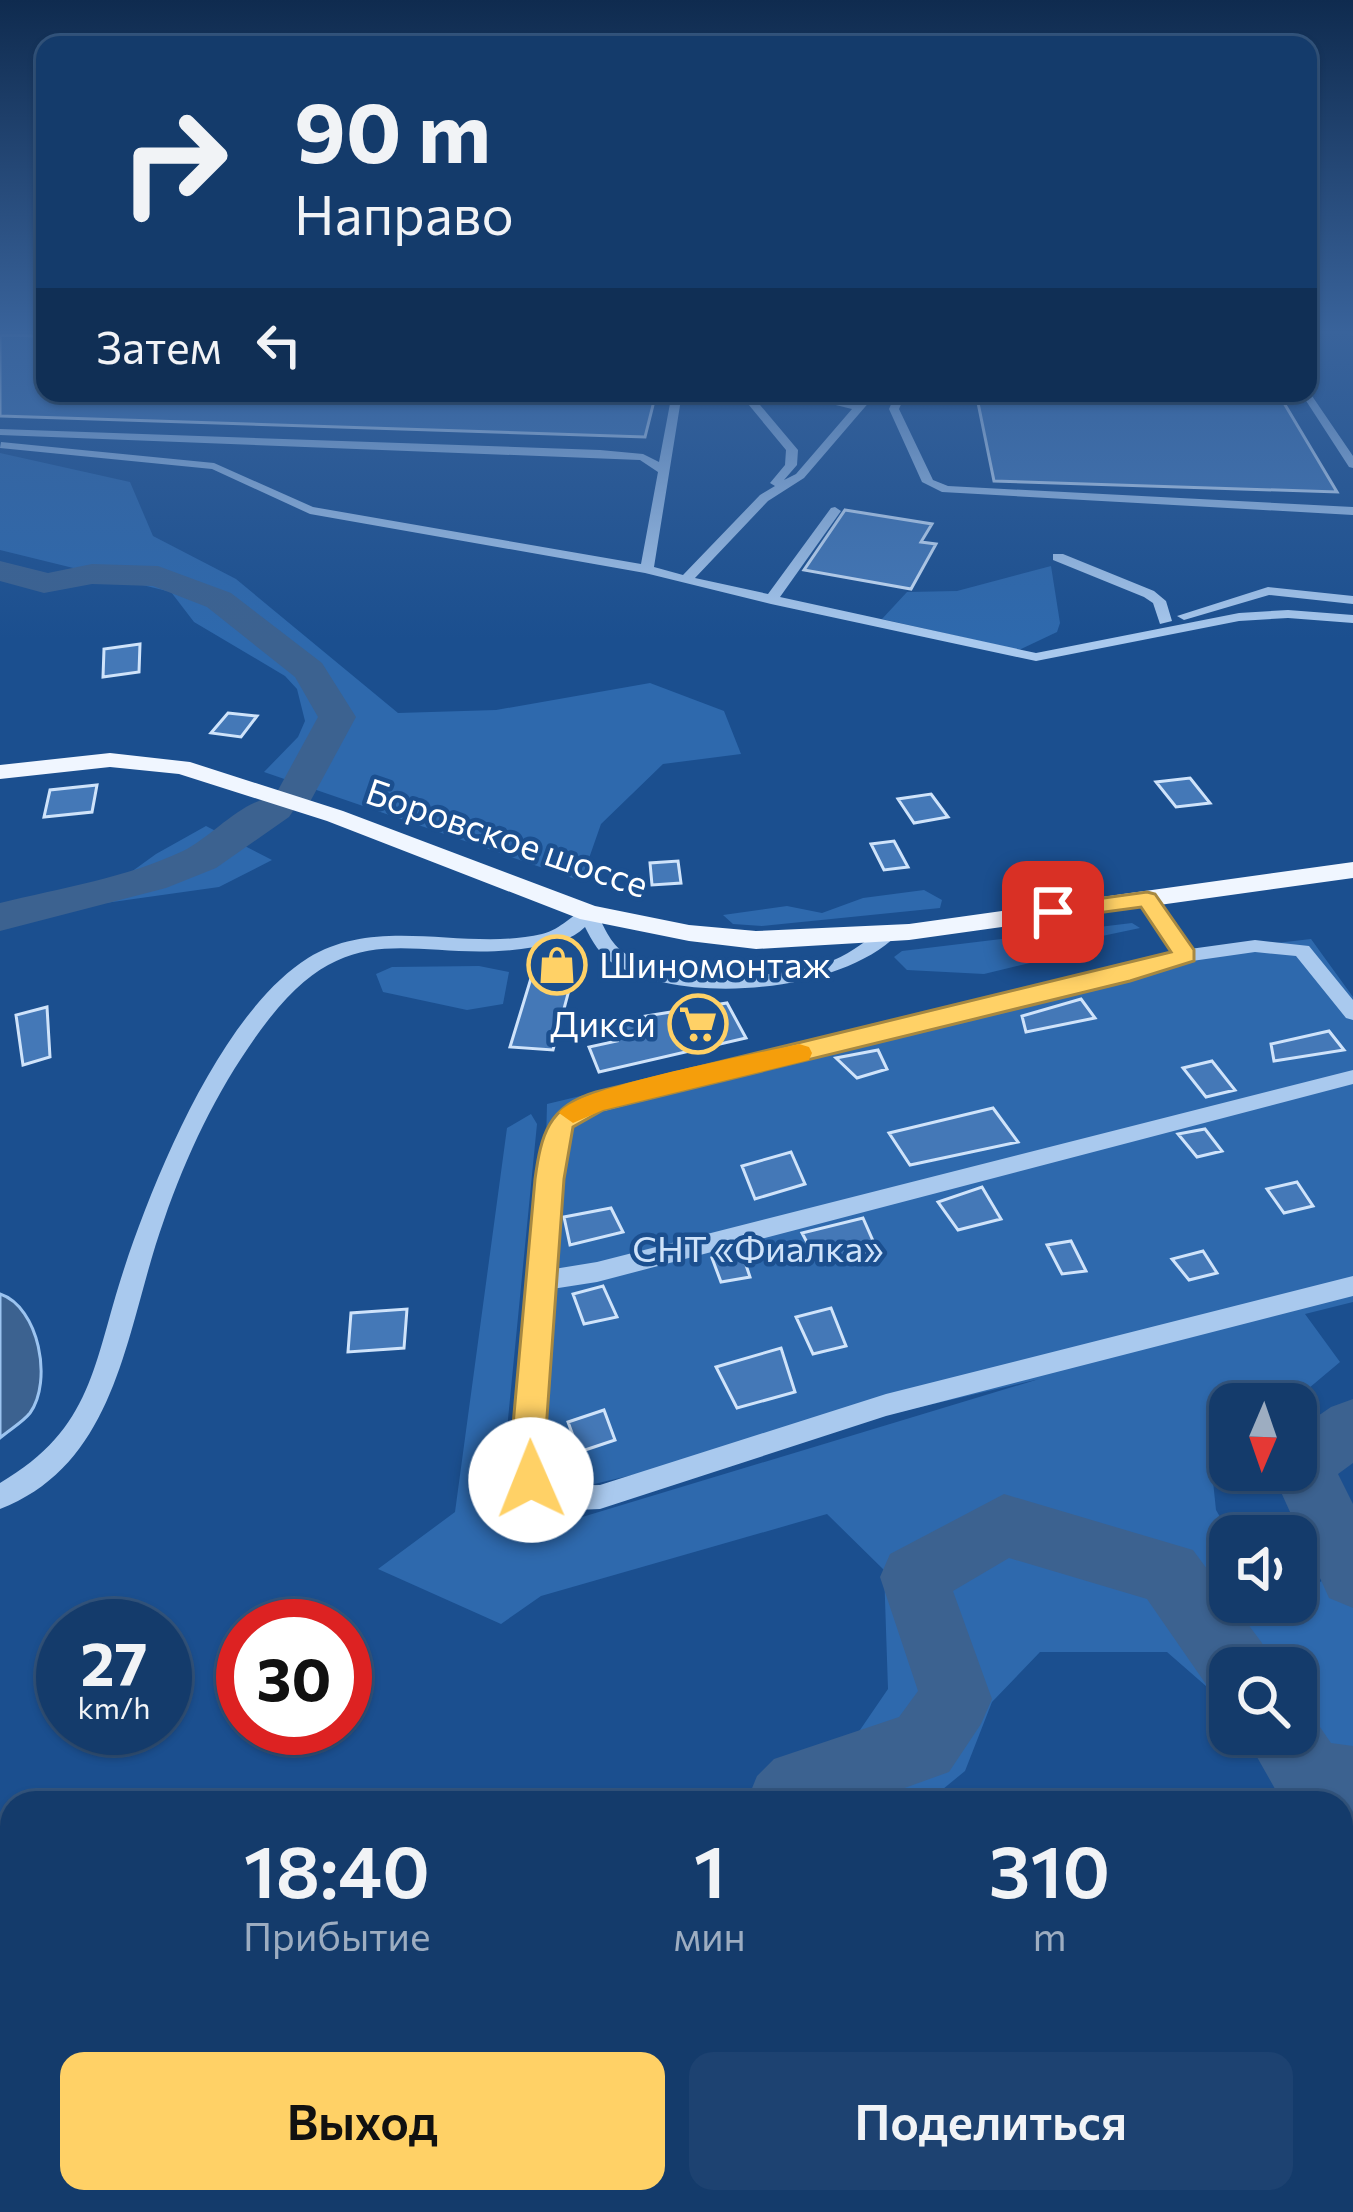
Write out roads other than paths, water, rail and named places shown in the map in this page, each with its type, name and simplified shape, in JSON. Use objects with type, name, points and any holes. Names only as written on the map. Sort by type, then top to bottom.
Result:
[{"type":"main road","name":"Боровское шоссе","points":[[0,772],[127,760],[182,766],[334,816],[589,913],[689,933],[756,940],[888,934],[1353,870]]},
{"type":"street","points":[[35,433],[600,453],[643,457],[663,470]]},
{"type":"street","points":[[686,580],[791,465],[792,450],[778,433]]},
{"type":"street","points":[[764,498],[800,476],[838,433]]},
{"type":"street","points":[[905,433],[928,482],[946,489],[1353,511]]},
{"type":"street","points":[[1332,433],[1353,465]]},
{"type":"street","points":[[600,453],[645,449],[671,436]]},
{"type":"street","points":[[647,569],[671,436]]},
{"type":"street","points":[[0,445],[214,466],[310,510],[647,569],[1016,655],[1064,655],[1238,617],[1288,614],[1353,619]]},
{"type":"street","points":[[770,600],[835,512]]},
{"type":"street","points":[[1058,557],[1149,594],[1159,601],[1165,621]]},
{"type":"street","points":[[1064,655],[1268,591],[1353,599]]},
{"type":"street","points":[[1147,899],[1186,956]]},
{"type":"street","points":[[0,1497],[56,1458],[92,1410],[182,1139],[250,1029],[290,979],[324,954],[398,940],[487,945],[528,942],[575,928],[589,913],[597,935],[622,961],[692,978],[816,972],[843,963],[888,934]]},
{"type":"street","points":[[1353,1013],[1302,950],[1255,946],[1186,956],[577,1110],[555,1134],[527,1459],[531,1480],[543,1492],[565,1498],[636,1489],[886,1405],[1353,1286]]},
{"type":"street","points":[[541,1281],[597,1272],[1353,1077]]},
{"type":"waterway","points":[[0,571],[23,573],[44,583],[92,574],[158,576],[219,600],[309,671],[337,717],[297,792]]},
{"type":"waterway","points":[[0,917],[151,879],[201,859],[275,808]]},
{"type":"waterway","points":[[1353,1427],[1300,1464],[1353,1575]]},
{"type":"waterway","points":[[796,1791],[923,1746],[956,1699],[914,1577],[1004,1525],[1169,1573],[1222,1647]]},
{"type":"waterway","points":[[1295,1755],[1310,1778],[1353,1784]]},
{"type":"place","name":"Шиномонтаж","points":[[557,965]]},
{"type":"place","name":"Дикси","points":[[698,1024]]},
{"type":"park label","name":"СНТ «Фиалка»","points":[[758,1249]]}]
